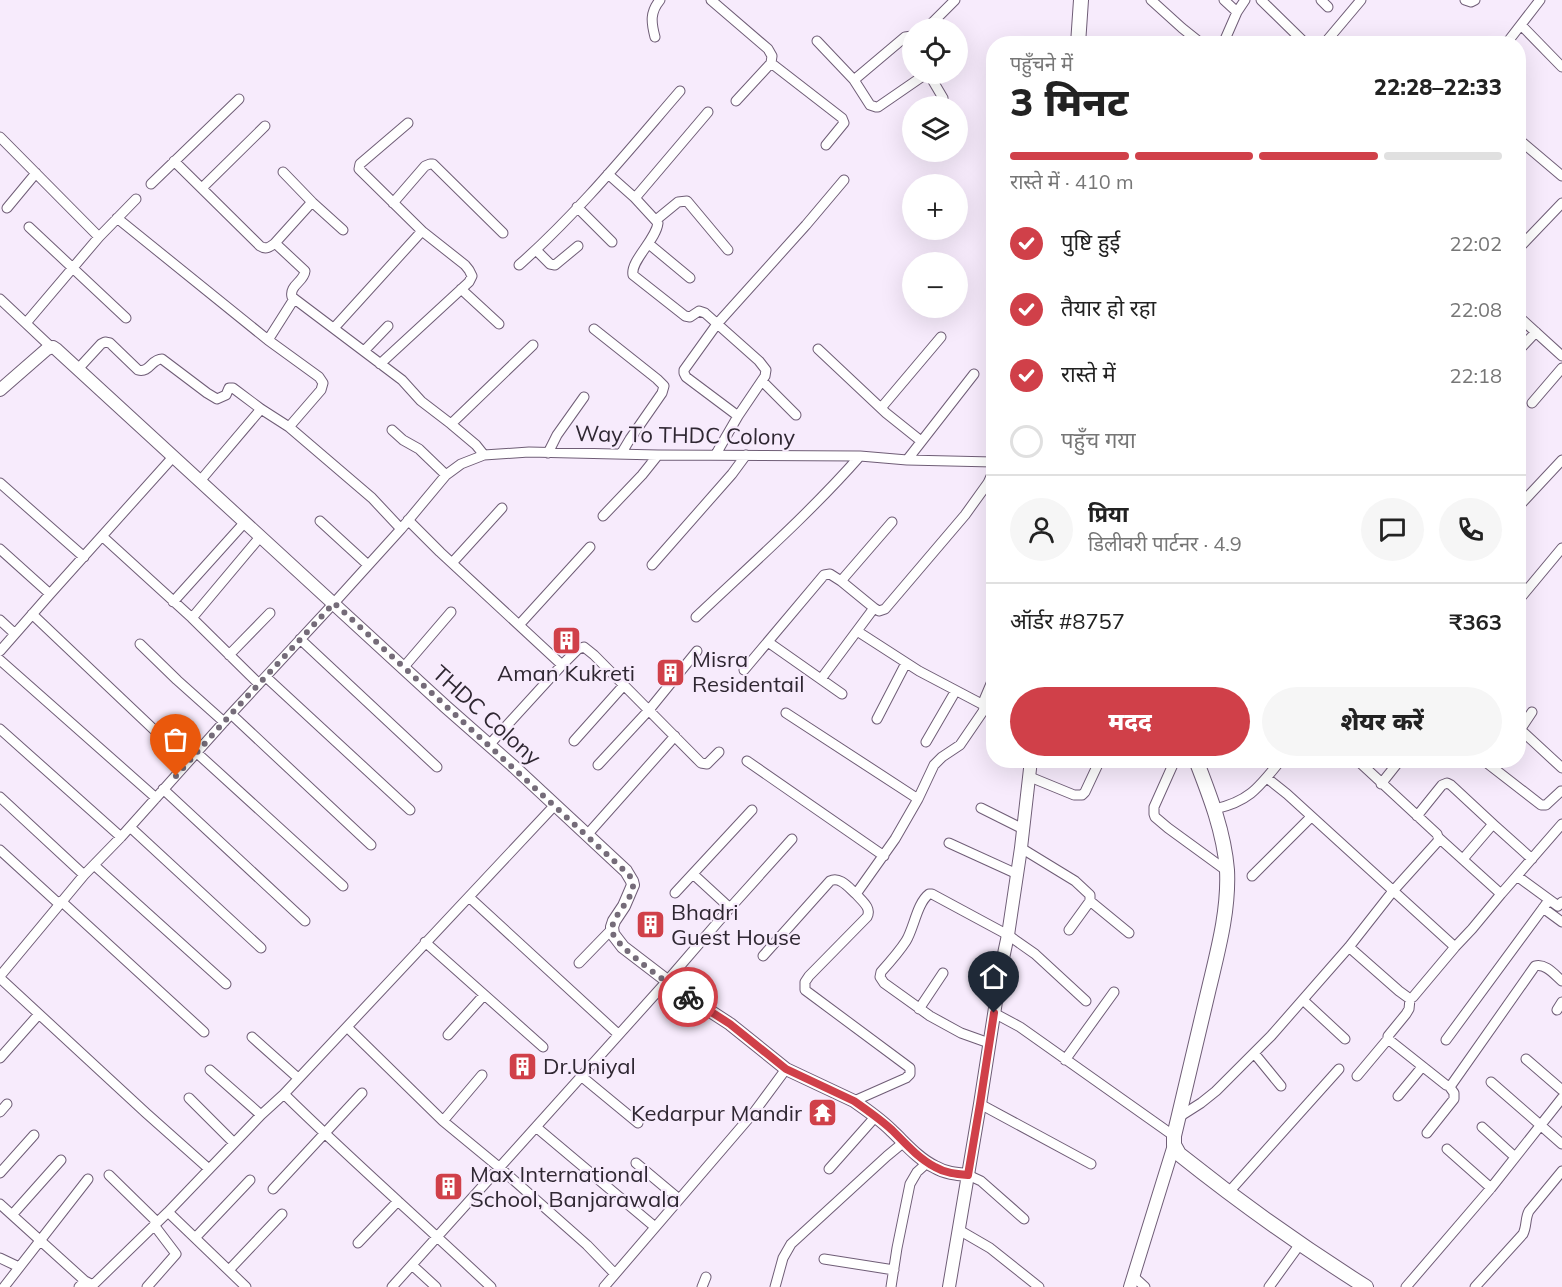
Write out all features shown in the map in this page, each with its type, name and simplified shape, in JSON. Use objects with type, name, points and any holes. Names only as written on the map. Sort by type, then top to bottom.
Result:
[{"type":"main road","points":[[1079,36],[1081,0]]},
{"type":"main road","points":[[1199,768],[1215,809],[1224,848],[1227,871],[1225,907],[1222,933],[1174,1140],[1179,1154],[1228,1193],[1366,1287]]},
{"type":"street","points":[[655,37],[652,12],[660,0]]},
{"type":"street","points":[[711,0],[768,49],[771,56],[771,63],[736,101]]},
{"type":"street","points":[[937,18],[955,0]]},
{"type":"street","points":[[1151,0],[1192,36]]},
{"type":"street","points":[[1224,0],[1238,12]]},
{"type":"street","points":[[1227,36],[1245,0]]},
{"type":"street","points":[[1261,0],[1298,36]]},
{"type":"street","points":[[1331,36],[1361,0]]},
{"type":"street","points":[[1465,0],[1471,2],[1475,0]]},
{"type":"street","points":[[1512,36],[1540,0]]},
{"type":"street","points":[[1521,25],[1562,67]]},
{"type":"street","points":[[854,80],[902,40]]},
{"type":"street","points":[[817,41],[854,80],[870,105],[876,107],[927,75],[930,76],[942,96]]},
{"type":"street","points":[[771,63],[842,118],[844,123],[826,145]]},
{"type":"street","points":[[519,265],[608,174],[680,91]]},
{"type":"street","points":[[151,184],[239,99]]},
{"type":"street","points":[[635,198],[708,112]]},
{"type":"street","points":[[380,364],[472,276],[469,270],[422,231],[360,172],[359,166],[408,123]]},
{"type":"street","points":[[202,188],[265,126]]},
{"type":"street","points":[[0,137],[99,237]]},
{"type":"street","points":[[1526,149],[1562,176]]},
{"type":"street","points":[[174,161],[260,246],[266,248],[275,243],[312,202]]},
{"type":"street","points":[[393,203],[425,166],[431,164],[503,233]]},
{"type":"street","points":[[283,172],[343,230]]},
{"type":"street","points":[[7,208],[36,173]]},
{"type":"street","points":[[608,174],[658,223],[658,227],[633,268],[633,275],[685,316],[689,317],[701,311],[705,313],[764,366],[766,373],[762,381],[716,454]]},
{"type":"street","points":[[738,416],[686,377],[684,370],[717,324],[844,180]]},
{"type":"street","points":[[26,323],[99,237],[136,199]]},
{"type":"street","points":[[656,220],[678,202],[687,201],[728,250]]},
{"type":"street","points":[[1526,241],[1562,203]]},
{"type":"street","points":[[577,207],[612,242]]},
{"type":"street","points":[[117,218],[323,382],[321,390],[289,427]]},
{"type":"street","points":[[29,227],[126,318]]},
{"type":"street","points":[[334,328],[422,231]]},
{"type":"street","points":[[275,243],[305,270],[304,276],[291,292],[294,299],[406,384],[427,407],[451,424],[484,454]]},
{"type":"street","points":[[649,243],[690,278]]},
{"type":"street","points":[[536,250],[550,264],[555,265],[578,246]]},
{"type":"street","points":[[461,289],[499,324]]},
{"type":"street","points":[[0,299],[51,348],[0,390]]},
{"type":"street","points":[[268,340],[294,299]]},
{"type":"street","points":[[1526,323],[1562,356]]},
{"type":"street","points":[[364,351],[388,326]]},
{"type":"street","points":[[594,329],[664,386],[662,393],[621,454]]},
{"type":"street","points":[[1526,343],[1536,332]]},
{"type":"street","points":[[881,408],[941,337]]},
{"type":"street","points":[[78,369],[101,344],[107,342],[138,370],[145,370],[155,360],[162,359],[218,399],[226,395],[229,388],[233,388],[289,427],[452,563],[562,665]]},
{"type":"street","points":[[451,424],[533,345]]},
{"type":"street","name":"THDC Colony","points":[[51,348],[56,349],[78,369],[626,872],[633,885],[612,929]]},
{"type":"street","points":[[818,349],[881,408],[921,441]]},
{"type":"street","points":[[1532,403],[1562,368]]},
{"type":"street","points":[[907,460],[974,374]]},
{"type":"street","points":[[762,381],[796,415]]},
{"type":"street","points":[[548,453],[557,435],[584,396]]},
{"type":"street","points":[[200,481],[261,409]]},
{"type":"street","points":[[392,430],[418,449],[446,475]]},
{"type":"street","name":"Way To THDC Colony","points":[[405,524],[446,475],[461,464],[484,454],[860,456],[907,460],[986,462]]},
{"type":"street","points":[[603,516],[658,455]]},
{"type":"street","points":[[652,566],[746,455]]},
{"type":"street","points":[[696,617],[802,517],[860,456]]},
{"type":"street","points":[[0,651],[173,457]]},
{"type":"street","points":[[1526,498],[1562,460]]},
{"type":"street","points":[[0,483],[84,557]]},
{"type":"street","points":[[744,670],[824,575],[830,574],[841,580],[879,611],[885,609],[965,515],[986,486]]},
{"type":"street","points":[[452,563],[502,508]]},
{"type":"street","points":[[320,521],[368,565]]},
{"type":"street","points":[[173,602],[245,522]]},
{"type":"street","points":[[841,580],[892,522]]},
{"type":"street","points":[[209,1168],[146,1113],[0,977],[84,874],[121,837],[405,524]]},
{"type":"street","points":[[102,536],[229,655],[263,681],[411,810]]},
{"type":"street","points":[[192,618],[260,537]]},
{"type":"street","points":[[519,625],[590,547]]},
{"type":"street","points":[[1526,591],[1562,548]]},
{"type":"street","points":[[0,549],[50,594]]},
{"type":"street","points":[[821,679],[874,608]]},
{"type":"street","points":[[404,668],[451,612]]},
{"type":"street","points":[[229,655],[270,613]]},
{"type":"street","points":[[32,614],[188,762]]},
{"type":"street","points":[[0,620],[14,633]]},
{"type":"street","points":[[857,631],[906,663],[986,707]]},
{"type":"street","points":[[300,639],[437,767]]},
{"type":"street","points":[[768,642],[842,694]]},
{"type":"street","points":[[140,644],[224,722]]},
{"type":"street","points":[[489,745],[562,665],[578,649],[584,647],[594,654],[704,764],[707,764],[719,752]]},
{"type":"street","points":[[598,765],[649,710],[697,651]]},
{"type":"street","points":[[0,660],[156,798]]},
{"type":"street","points":[[877,719],[906,663]]},
{"type":"street","points":[[574,741],[624,685]]},
{"type":"street","points":[[926,742],[956,692]]},
{"type":"street","points":[[856,894],[884,856],[918,800],[934,765],[960,745],[986,709]]},
{"type":"street","points":[[1526,720],[1532,712]]},
{"type":"street","points":[[786,713],[918,800]]},
{"type":"street","points":[[231,714],[371,845]]},
{"type":"street","points":[[0,729],[121,837]]},
{"type":"street","points":[[1526,734],[1562,768]]},
{"type":"street","points":[[587,835],[675,736]]},
{"type":"street","points":[[197,753],[343,886]]},
{"type":"street","points":[[747,761],[884,856]]},
{"type":"street","points":[[949,1287],[1008,934],[1031,768]]},
{"type":"street","points":[[1030,777],[1074,795],[1082,795],[1096,768]]},
{"type":"street","points":[[1171,768],[1154,807],[1155,817],[1227,871]]},
{"type":"street","points":[[1215,809],[1240,802],[1259,787],[1275,768]]},
{"type":"street","points":[[1365,768],[1501,894]]},
{"type":"street","points":[[1381,784],[1394,768]]},
{"type":"street","points":[[1493,768],[1541,805],[1548,804],[1562,790]]},
{"type":"street","points":[[1267,778],[1455,947]]},
{"type":"street","points":[[1417,816],[1442,784],[1447,783],[1532,860]]},
{"type":"street","points":[[164,789],[304,921]]},
{"type":"street","points":[[0,796],[84,874]]},
{"type":"street","points":[[0,1204],[88,1285],[168,1212],[284,1094],[554,806]]},
{"type":"street","points":[[981,807],[1023,829]]},
{"type":"street","points":[[675,893],[752,810]]},
{"type":"street","points":[[1252,876],[1311,817]]},
{"type":"street","points":[[1463,859],[1493,824]]},
{"type":"street","points":[[1357,1076],[1408,1012],[1410,999],[1562,824]]},
{"type":"street","points":[[130,827],[261,948]]},
{"type":"street","points":[[1179,1117],[1216,1091],[1271,1036],[1439,838]]},
{"type":"street","points":[[392,1287],[792,839]]},
{"type":"street","points":[[949,843],[1017,874]]},
{"type":"street","points":[[1021,848],[1075,881],[1090,895],[1090,901],[1069,930]]},
{"type":"street","points":[[0,849],[204,1032]]},
{"type":"street","points":[[94,865],[226,984]]},
{"type":"street","points":[[693,874],[730,908]]},
{"type":"street","points":[[1517,876],[1562,922]]},
{"type":"street","points":[[763,956],[833,879],[838,880],[856,894],[868,909],[869,914],[805,982],[805,990],[908,1066],[910,1074],[906,1078],[854,1101]]},
{"type":"street","points":[[989,1043],[961,1033],[919,1009],[884,983],[880,977],[906,941],[922,901],[927,895],[932,894],[1008,934],[1035,954],[1086,1000]]},
{"type":"street","points":[[469,897],[618,1034]]},
{"type":"street","points":[[1090,901],[1129,933]]},
{"type":"street","points":[[1546,904],[1561,906]]},
{"type":"street","points":[[1446,1040],[1546,904]]},
{"type":"street","points":[[579,963],[612,929]]},
{"type":"street","points":[[612,929],[623,947],[687,996],[730,1024],[786,1069],[854,1101],[876,1116],[927,1162],[942,1171],[968,1175],[981,1181],[1024,1220]]},
{"type":"street","points":[[425,942],[543,1047]]},
{"type":"street","points":[[1349,946],[1410,999]]},
{"type":"street","points":[[1449,1086],[1535,966],[1544,966],[1562,981]]},
{"type":"street","points":[[919,1009],[943,973]]},
{"type":"street","points":[[1065,1060],[1114,992]]},
{"type":"street","points":[[448,1035],[484,995]]},
{"type":"street","points":[[1303,1000],[1345,1039]]},
{"type":"street","points":[[994,1013],[1020,1027],[1174,1140],[1131,1281],[1145,1287]]},
{"type":"street","points":[[0,1058],[39,1014]]},
{"type":"street","points":[[347,1027],[442,1121],[500,1168],[587,1245],[615,1274]]},
{"type":"street","points":[[252,1037],[298,1078]]},
{"type":"street","points":[[1388,1039],[1454,1092],[1454,1099],[1427,1133]]},
{"type":"street","points":[[1254,1053],[1281,1086]]},
{"type":"street","points":[[1526,1059],[1562,1090]]},
{"type":"street","points":[[1398,1096],[1422,1067]]},
{"type":"street","points":[[604,1287],[755,1111],[786,1069]]},
{"type":"street","points":[[1228,1193],[1339,1069]]},
{"type":"street","points":[[210,1070],[261,1116]]},
{"type":"street","points":[[442,1121],[482,1076]]},
{"type":"street","points":[[581,1076],[638,1123]]},
{"type":"street","points":[[1491,1082],[1562,1144]]},
{"type":"street","points":[[273,1189],[362,1093]]},
{"type":"street","points":[[284,1094],[324,1134],[491,1287]]},
{"type":"street","points":[[189,1098],[234,1143]]},
{"type":"street","points":[[1406,1287],[1491,1188],[1562,1098]]},
{"type":"street","points":[[0,1112],[7,1104]]},
{"type":"street","points":[[980,1104],[1091,1164]]},
{"type":"street","points":[[829,1169],[876,1116]]},
{"type":"street","points":[[536,1127],[655,1227]]},
{"type":"street","points":[[1482,1127],[1515,1157]]},
{"type":"street","points":[[0,1173],[34,1135]]},
{"type":"street","points":[[775,1287],[783,1258],[791,1244],[904,1143]]},
{"type":"street","points":[[1447,1149],[1491,1188]]},
{"type":"street","points":[[12,1215],[61,1160]]},
{"type":"street","points":[[891,1287],[910,1184],[927,1162]]},
{"type":"street","points":[[636,1163],[679,1199]]},
{"type":"street","points":[[1475,1287],[1523,1234],[1528,1214],[1562,1171]]},
{"type":"street","points":[[109,1175],[155,1224],[176,1254],[147,1287]]},
{"type":"street","points":[[4,1287],[88,1179]]},
{"type":"street","points":[[195,1238],[250,1180]]},
{"type":"street","points":[[358,1243],[399,1201]]},
{"type":"street","points":[[168,1212],[246,1287]]},
{"type":"street","points":[[229,1270],[282,1214]]},
{"type":"street","points":[[959,1230],[990,1248],[1039,1287]]},
{"type":"street","points":[[1269,1287],[1300,1244]]},
{"type":"street","points":[[0,1258],[19,1267]]},
{"type":"street","points":[[824,1259],[894,1270]]},
{"type":"street","points":[[412,1265],[436,1287]]},
{"type":"street","points":[[702,1287],[706,1276]]},
{"type":"way so far","points":[[176,776],[334,603],[626,872],[633,885],[624,906],[614,921],[613,934],[623,947],[688,997]]},
{"type":"place","name":"Aman Kukreti","points":[[566,641]]},
{"type":"place","name":"Misra Residentail","points":[[671,672]]},
{"type":"place","name":"Bhadri Guest House","points":[[650,925]]},
{"type":"place","name":"Dr.Uniyal","points":[[522,1066]]},
{"type":"place","name":"Kedarpur Mandir","points":[[823,1113]]},
{"type":"place","name":"Max International School, Banjarawala","points":[[449,1187]]},
{"type":"route","points":[[688,997],[730,1024],[786,1069],[863,1107],[927,1162],[942,1171],[968,1175],[994,1013]]}]
